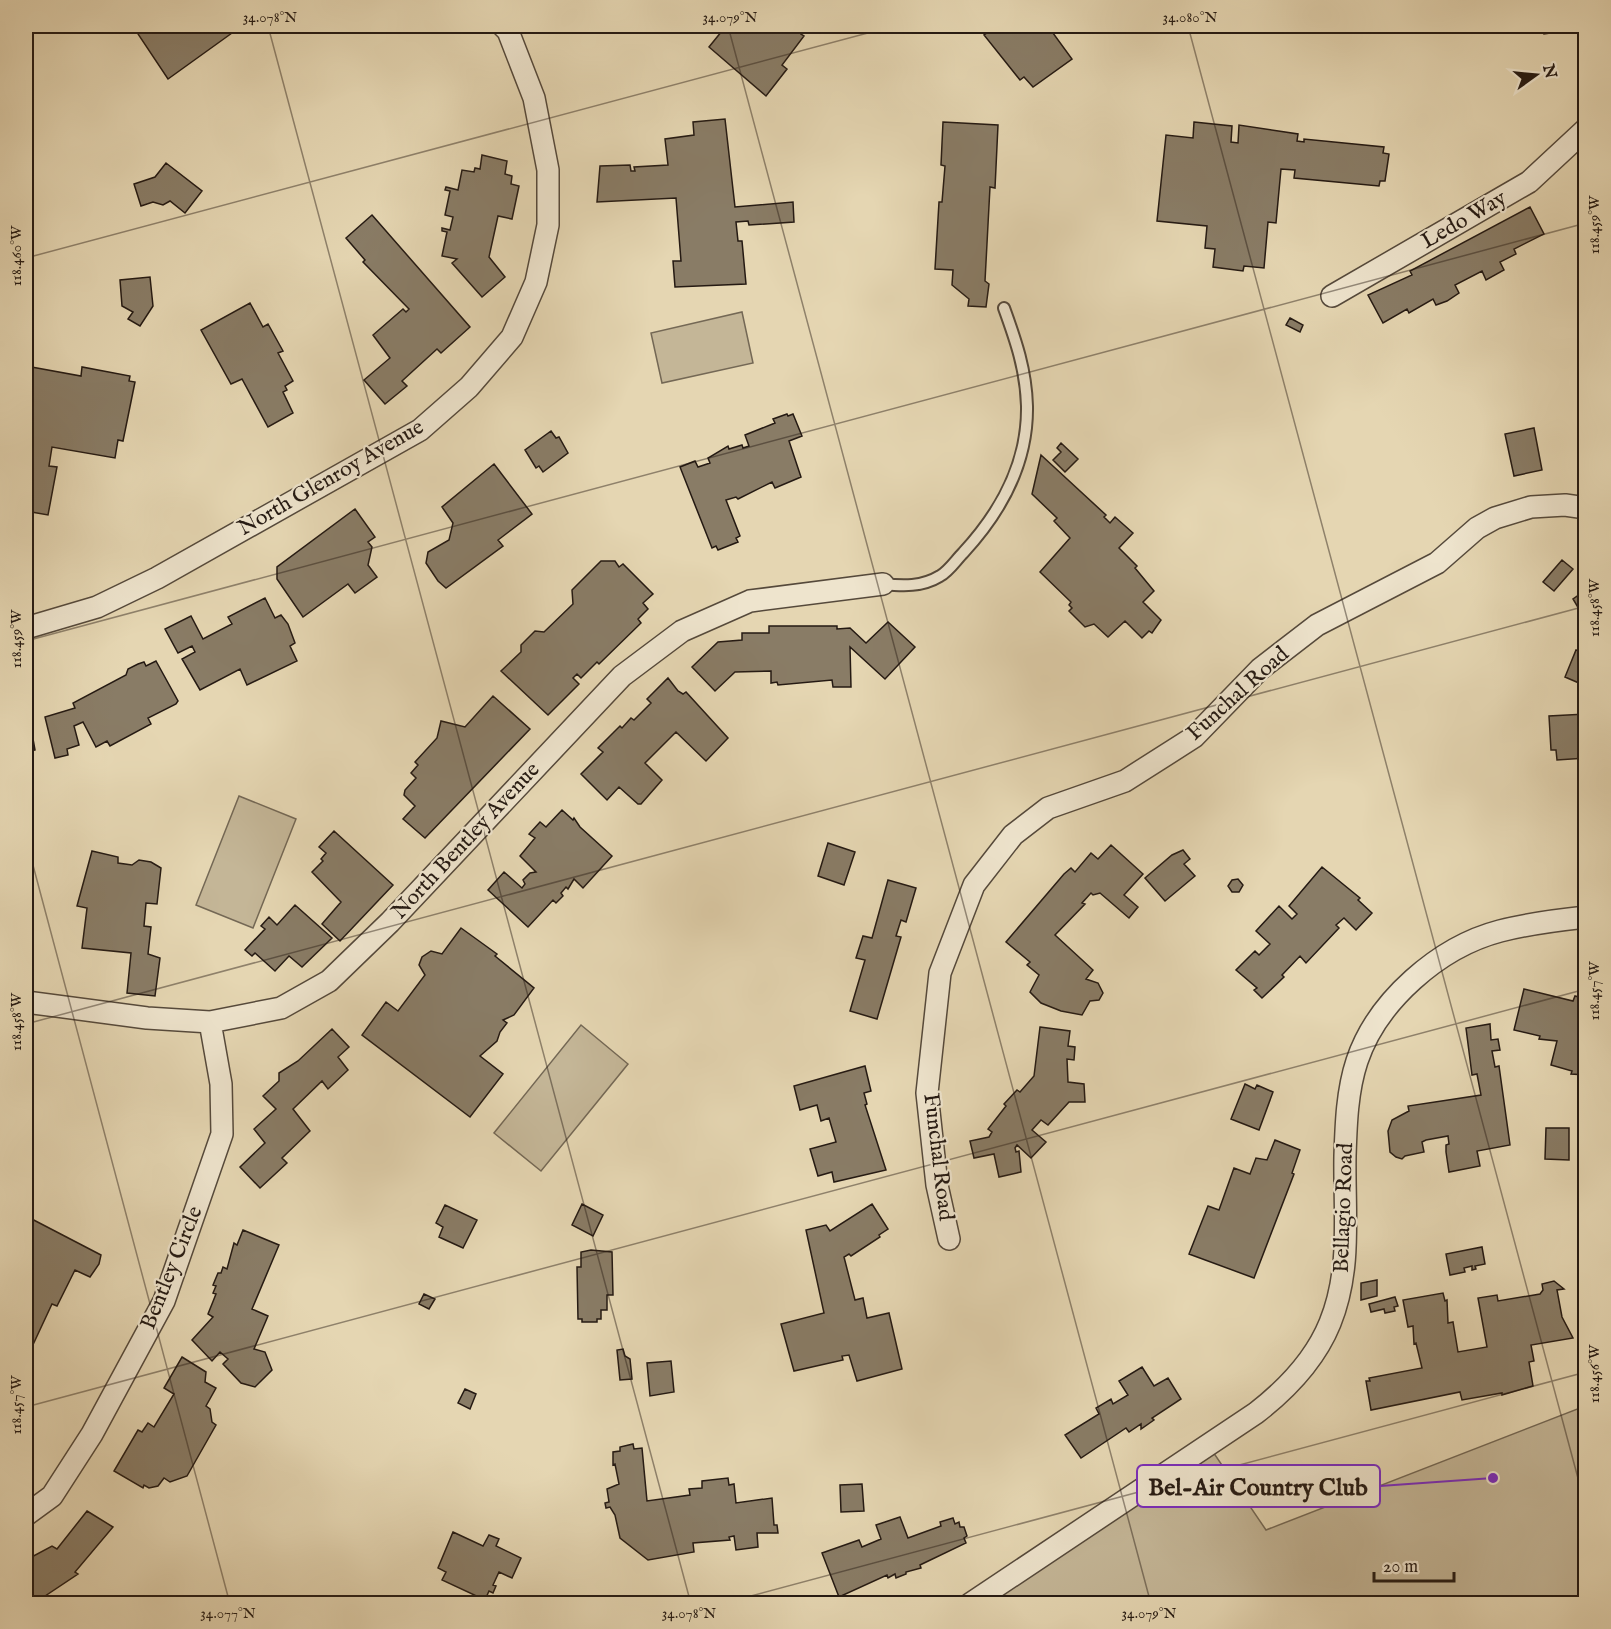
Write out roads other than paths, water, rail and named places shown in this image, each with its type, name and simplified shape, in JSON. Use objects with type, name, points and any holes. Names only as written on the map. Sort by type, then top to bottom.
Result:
[{"type":"street","name":"North Glenroy Avenue","points":[[26,628],[97,607],[157,578],[420,430],[469,387],[512,337],[536,282],[548,225],[548,170],[534,98],[509,28]]},
{"type":"street","name":"Ledo Way","points":[[1332,296],[1529,182],[1586,129]]},
{"type":"street","name":"Funchal Road","points":[[949,1239],[938,1185],[927,1093],[940,974],[974,885],[1013,835],[1048,808],[1125,781],[1194,737],[1260,669],[1317,625],[1437,563],[1477,528],[1495,519],[1531,507],[1565,505],[1586,508]]},
{"type":"street","name":"North Bentley Avenue","points":[[26,1002],[147,1018],[210,1022],[281,1008],[329,981],[390,922],[622,676],[682,631],[750,601],[883,584]]},
{"type":"street","name":"Bellagio Road","points":[[969,1604],[1256,1413],[1296,1377],[1316,1351],[1330,1324],[1338,1301],[1344,1273],[1347,1238],[1345,1155],[1349,1102],[1357,1060],[1379,1018],[1406,986],[1459,948],[1499,931],[1586,916]]},
{"type":"street","name":"Bentley Circle","points":[[26,1515],[52,1496],[86,1443],[164,1301],[222,1134],[221,1084],[210,1022]]},
{"type":"lane","points":[[883,584],[912,587],[941,576],[980,534],[1007,494],[1021,455],[1027,408],[1023,364],[1004,308]]},
{"type":"place","name":"Bel-Air Country Club","points":[[1493,1478]]}]
